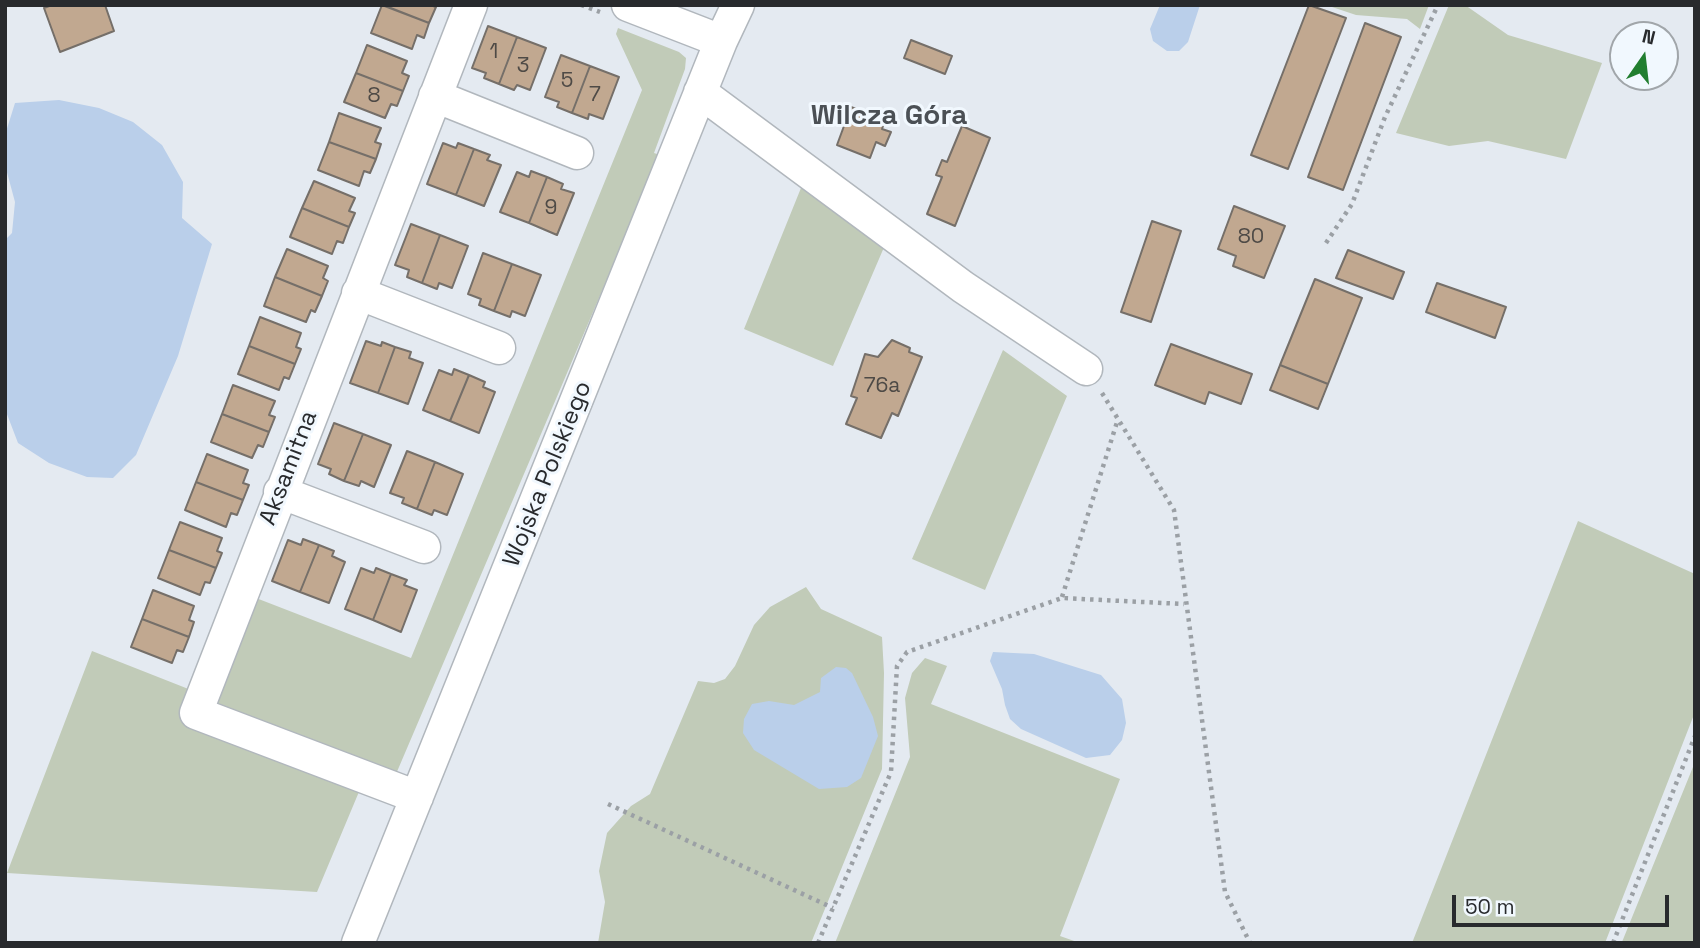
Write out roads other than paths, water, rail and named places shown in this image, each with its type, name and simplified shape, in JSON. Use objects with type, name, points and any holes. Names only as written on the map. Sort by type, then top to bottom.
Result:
[{"type":"street","name":"Aksamitna","points":[[417,797],[196,713],[471,5]]},
{"type":"street","name":"Wojska Polskiego","points":[[358,943],[700,92],[738,5]]},
{"type":"street","points":[[617,10],[721,41]]},
{"type":"street","points":[[700,92],[963,287],[1086,369]]},
{"type":"street","points":[[435,96],[577,153]]},
{"type":"street","points":[[358,293],[499,348]]},
{"type":"street","points":[[280,492],[424,547]]},
{"type":"water","points":[[1160,5],[1200,5],[1188,42],[1179,51],[1167,51],[1153,41],[1150,29]]},
{"type":"water","points":[[59,100],[99,108],[133,122],[162,145],[183,182],[182,218],[212,244],[178,356],[136,455],[113,478],[87,477],[49,463],[18,443],[5,409],[5,240],[12,233],[15,202],[5,165],[5,135],[15,103]]},
{"type":"water","points":[[993,652],[1034,654],[1101,675],[1122,699],[1126,723],[1122,740],[1110,755],[1086,758],[1021,729],[1010,719],[1002,689],[990,661]]},
{"type":"water","points":[[836,667],[846,668],[852,673],[873,717],[878,736],[861,778],[847,787],[819,789],[754,750],[743,733],[744,719],[752,704],[769,701],[794,705],[820,692],[821,678]]},
{"type":"district","name":"Wilcza Góra","points":[[889,116]]}]
